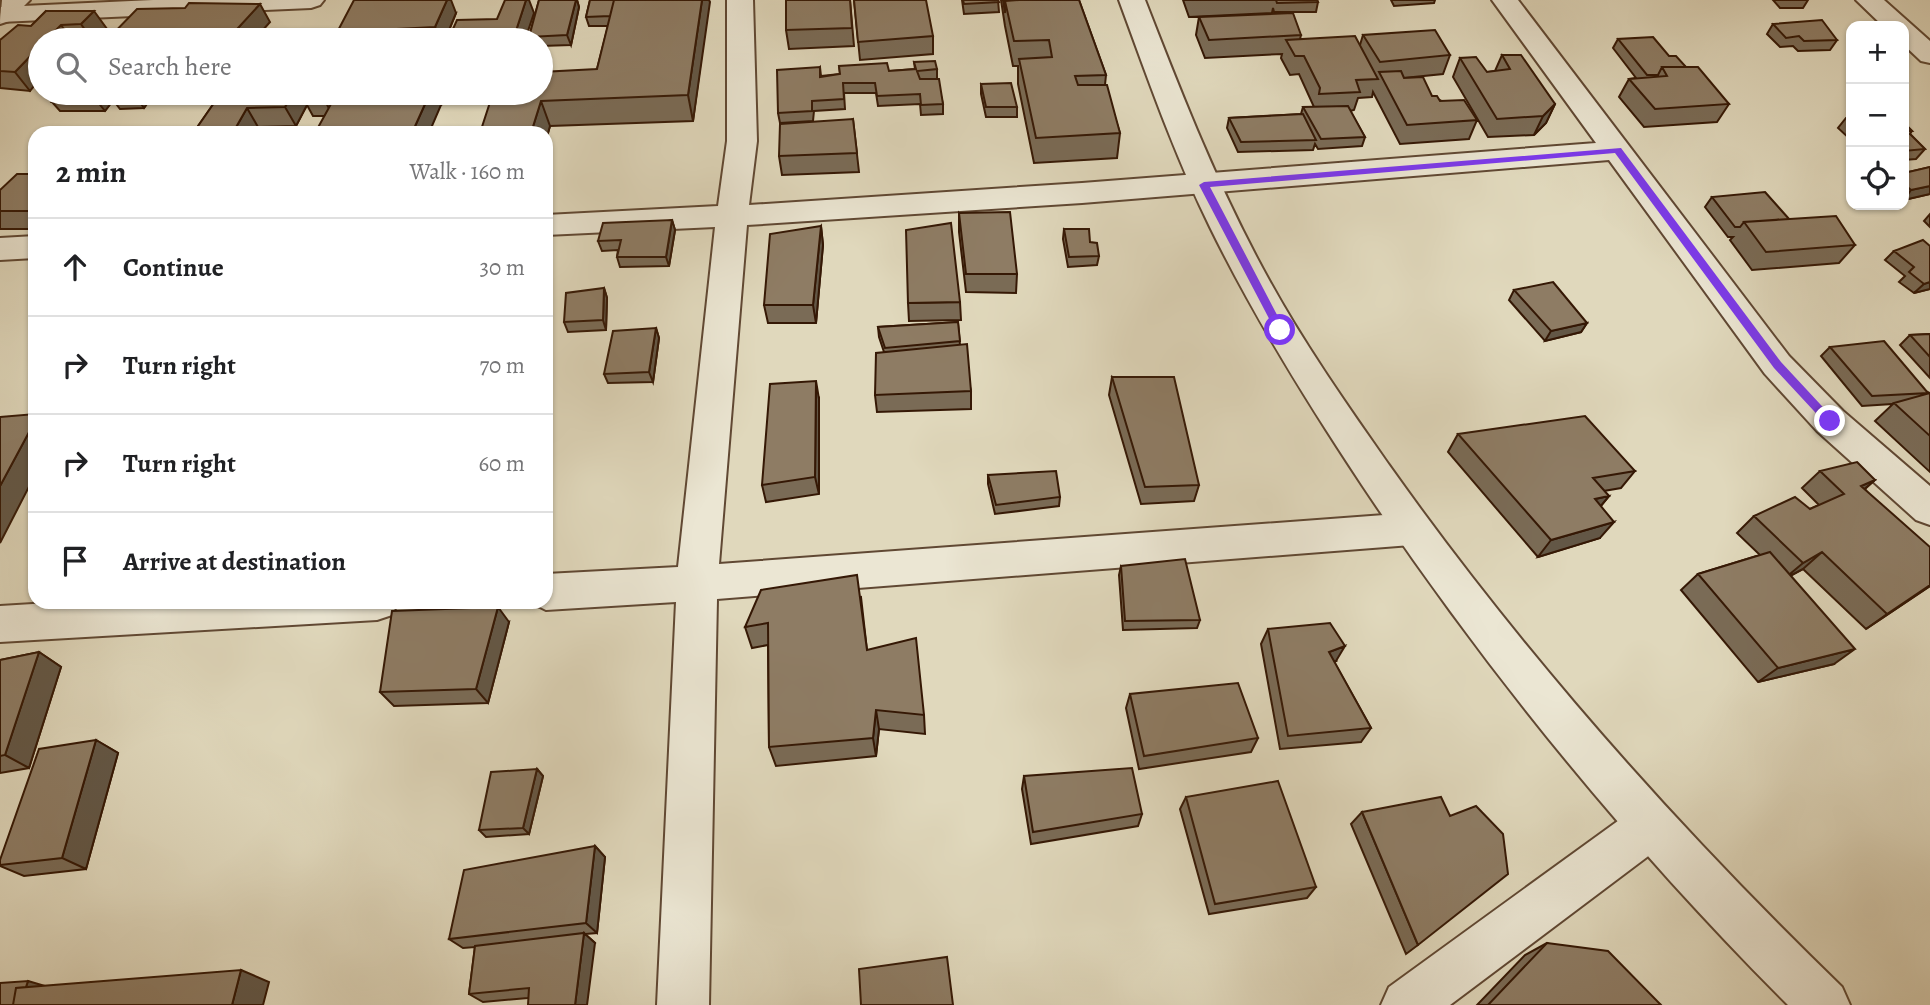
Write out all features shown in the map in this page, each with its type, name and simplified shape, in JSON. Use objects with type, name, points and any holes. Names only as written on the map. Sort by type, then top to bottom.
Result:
[{"type":"street","points":[[0,15],[17,0]]},
{"type":"street","points":[[0,15],[311,0]]},
{"type":"street","points":[[683,1005],[697,583],[732,217],[742,141],[740,0]]},
{"type":"street","points":[[1132,0],[1204,185],[1280,330],[1411,529],[1540,696],[1650,826],[1824,1005]]},
{"type":"street","points":[[1505,0],[1777,365],[1830,421],[1930,509]]},
{"type":"street","points":[[1869,0],[1892,21]]},
{"type":"street","points":[[1909,36],[1930,55]]},
{"type":"street","points":[[553,225],[732,217],[1204,185],[1618,150]]},
{"type":"street","points":[[0,248],[28,247]]},
{"type":"street","points":[[553,592],[1411,529]]},
{"type":"street","points":[[0,624],[257,609]]},
{"type":"street","points":[[1407,1005],[1650,826]]},
{"type":"building","points":[[354,0],[447,0],[435,27],[339,28]]},
{"type":"building","points":[[505,0],[526,0],[517,28],[453,28],[457,20],[497,19]]},
{"type":"building","points":[[539,0],[576,0],[567,35],[553,36],[553,28],[531,28]]},
{"type":"building","points":[[590,0],[614,0],[610,16],[586,17]]},
{"type":"building","points":[[614,0],[702,0],[688,95],[553,101],[553,71],[597,69]]},
{"type":"building","points":[[786,0],[850,0],[852,28],[786,30]]},
{"type":"building","points":[[854,0],[926,0],[933,36],[858,42]]},
{"type":"building","points":[[963,0],[998,0],[999,2],[964,4]]},
{"type":"building","points":[[1079,0],[1106,75],[1075,76],[1078,85],[1107,85],[1120,133],[1036,138],[1019,59],[1052,57],[1049,40],[1014,41],[1005,1]]},
{"type":"building","points":[[1276,0],[1317,0],[1318,2],[1277,3]]},
{"type":"building","points":[[189,3],[260,4],[238,28],[119,28],[137,9],[185,8]]},
{"type":"building","points":[[46,11],[94,11],[81,24],[61,25],[58,28],[28,28],[28,58],[15,72],[0,71],[0,40],[18,25],[31,26]]},
{"type":"building","points":[[1293,13],[1301,35],[1209,40],[1199,17]]},
{"type":"building","points":[[1822,20],[1837,40],[1804,41],[1799,36],[1786,38],[1773,24]]},
{"type":"building","points":[[1435,30],[1450,55],[1380,62],[1363,35]]},
{"type":"building","points":[[1355,36],[1378,79],[1356,80],[1360,92],[1319,94],[1320,88],[1304,56],[1295,56],[1286,40]]},
{"type":"building","points":[[1653,37],[1669,56],[1676,56],[1686,67],[1662,67],[1658,75],[1647,75],[1618,39]]},
{"type":"building","points":[[1502,55],[1521,55],[1555,104],[1543,116],[1497,119],[1460,58],[1476,57],[1487,72],[1510,69]]},
{"type":"building","points":[[935,61],[937,69],[917,71],[920,79],[939,79],[943,104],[921,105],[920,94],[877,96],[875,83],[843,83],[844,99],[812,101],[812,111],[778,113],[777,70],[820,67],[820,77],[840,74],[839,66],[887,63],[889,71],[916,69],[914,62]]},
{"type":"building","points":[[1662,67],[1698,67],[1729,104],[1655,109],[1629,79],[1667,76]]},
{"type":"building","points":[[1401,71],[1404,78],[1423,77],[1432,96],[1437,96],[1440,101],[1464,100],[1477,120],[1407,125],[1379,72]]},
{"type":"building","points":[[1011,83],[1017,107],[986,107],[981,84]]},
{"type":"building","points":[[213,105],[286,105],[247,108],[237,126],[198,126]]},
{"type":"building","points":[[330,105],[425,105],[415,126],[319,126]]},
{"type":"building","points":[[489,105],[540,105],[533,126],[482,126]]},
{"type":"building","points":[[1348,106],[1365,137],[1321,139],[1303,107]]},
{"type":"building","points":[[1303,114],[1316,140],[1241,142],[1229,118]]},
{"type":"building","points":[[853,119],[857,153],[779,156],[780,124]]},
{"type":"building","points":[[1909,134],[1910,134],[1925,149],[1909,151]]},
{"type":"building","points":[[1930,167],[1930,186],[1911,190],[1909,172]]},
{"type":"building","points":[[17,174],[28,174],[28,211],[0,211],[0,190]]},
{"type":"building","points":[[1765,192],[1789,219],[1744,222],[1740,227],[1735,227],[1712,197]]},
{"type":"building","points":[[1010,212],[1017,274],[966,274],[959,213]]},
{"type":"building","points":[[1836,216],[1855,245],[1766,252],[1744,222]]},
{"type":"building","points":[[672,220],[666,257],[617,257],[621,240],[598,241],[603,223]]},
{"type":"building","points":[[951,223],[960,302],[908,303],[906,230]]},
{"type":"building","points":[[821,226],[813,305],[764,305],[770,234]]},
{"type":"building","points":[[1064,229],[1089,229],[1090,242],[1097,243],[1099,256],[1069,257]]},
{"type":"building","points":[[1923,240],[1930,246],[1930,282],[1924,284],[1909,272],[1914,267],[1894,251]]},
{"type":"building","points":[[1553,282],[1587,323],[1551,331],[1514,290]]},
{"type":"building","points":[[604,288],[603,320],[564,322],[566,293]]},
{"type":"building","points":[[958,322],[960,341],[885,348],[878,327]]},
{"type":"building","points":[[656,328],[649,372],[604,374],[613,331]]},
{"type":"building","points":[[1930,334],[1930,357],[1910,335]]},
{"type":"building","points":[[1884,341],[1928,393],[1872,396],[1830,347]]},
{"type":"building","points":[[967,344],[971,391],[875,395],[876,353]]},
{"type":"building","points":[[1112,377],[1174,377],[1199,485],[1145,487]]},
{"type":"building","points":[[816,381],[815,477],[762,485],[770,384]]},
{"type":"building","points":[[1930,393],[1930,436],[1894,403]]},
{"type":"building","points":[[28,415],[28,434],[0,486],[0,417]]},
{"type":"building","points":[[1585,416],[1635,471],[1593,478],[1609,496],[1595,499],[1614,522],[1551,540],[1458,434]]},
{"type":"building","points":[[1857,462],[1875,480],[1861,486],[1930,547],[1930,585],[1887,614],[1822,552],[1803,563],[1754,516],[1795,497],[1810,509],[1844,494],[1820,471]]},
{"type":"building","points":[[1056,471],[1060,497],[996,505],[988,475]]},
{"type":"building","points":[[1770,552],[1855,649],[1778,668],[1698,574]]},
{"type":"building","points":[[1185,559],[1200,620],[1125,621],[1121,566]]},
{"type":"building","points":[[857,575],[867,650],[916,638],[924,715],[876,710],[873,738],[769,747],[768,623],[745,627],[761,590]]},
{"type":"building","points":[[497,609],[476,689],[380,692],[392,611]]},
{"type":"building","points":[[1330,623],[1345,646],[1329,652],[1371,728],[1288,736],[1268,629]]},
{"type":"building","points":[[39,652],[5,755],[0,756],[0,660]]},
{"type":"building","points":[[1238,683],[1258,738],[1144,756],[1130,694]]},
{"type":"building","points":[[96,740],[62,858],[0,865],[39,749]]},
{"type":"building","points":[[1132,768],[1142,814],[1033,832],[1024,776]]},
{"type":"building","points":[[537,769],[523,828],[479,830],[491,772]]},
{"type":"building","points":[[1278,781],[1316,887],[1215,904],[1186,797]]},
{"type":"building","points":[[1441,797],[1450,816],[1476,806],[1503,834],[1508,874],[1418,945],[1362,812]]},
{"type":"building","points":[[595,846],[586,923],[449,939],[464,870]]},
{"type":"building","points":[[584,933],[575,1005],[528,1005],[529,988],[469,994],[475,946]]},
{"type":"building","points":[[1547,943],[1608,951],[1661,1005],[1488,1005]]},
{"type":"building","points":[[947,957],[953,1005],[861,1005],[859,969]]},
{"type":"building","points":[[241,970],[232,1005],[13,1005],[16,988]]},
{"type":"building","points":[[28,981],[26,987],[16,988],[13,1005],[0,1005],[0,983]]},
{"type":"route","points":[[1280,330],[1204,185],[1618,150],[1777,365],[1830,421]]}]
